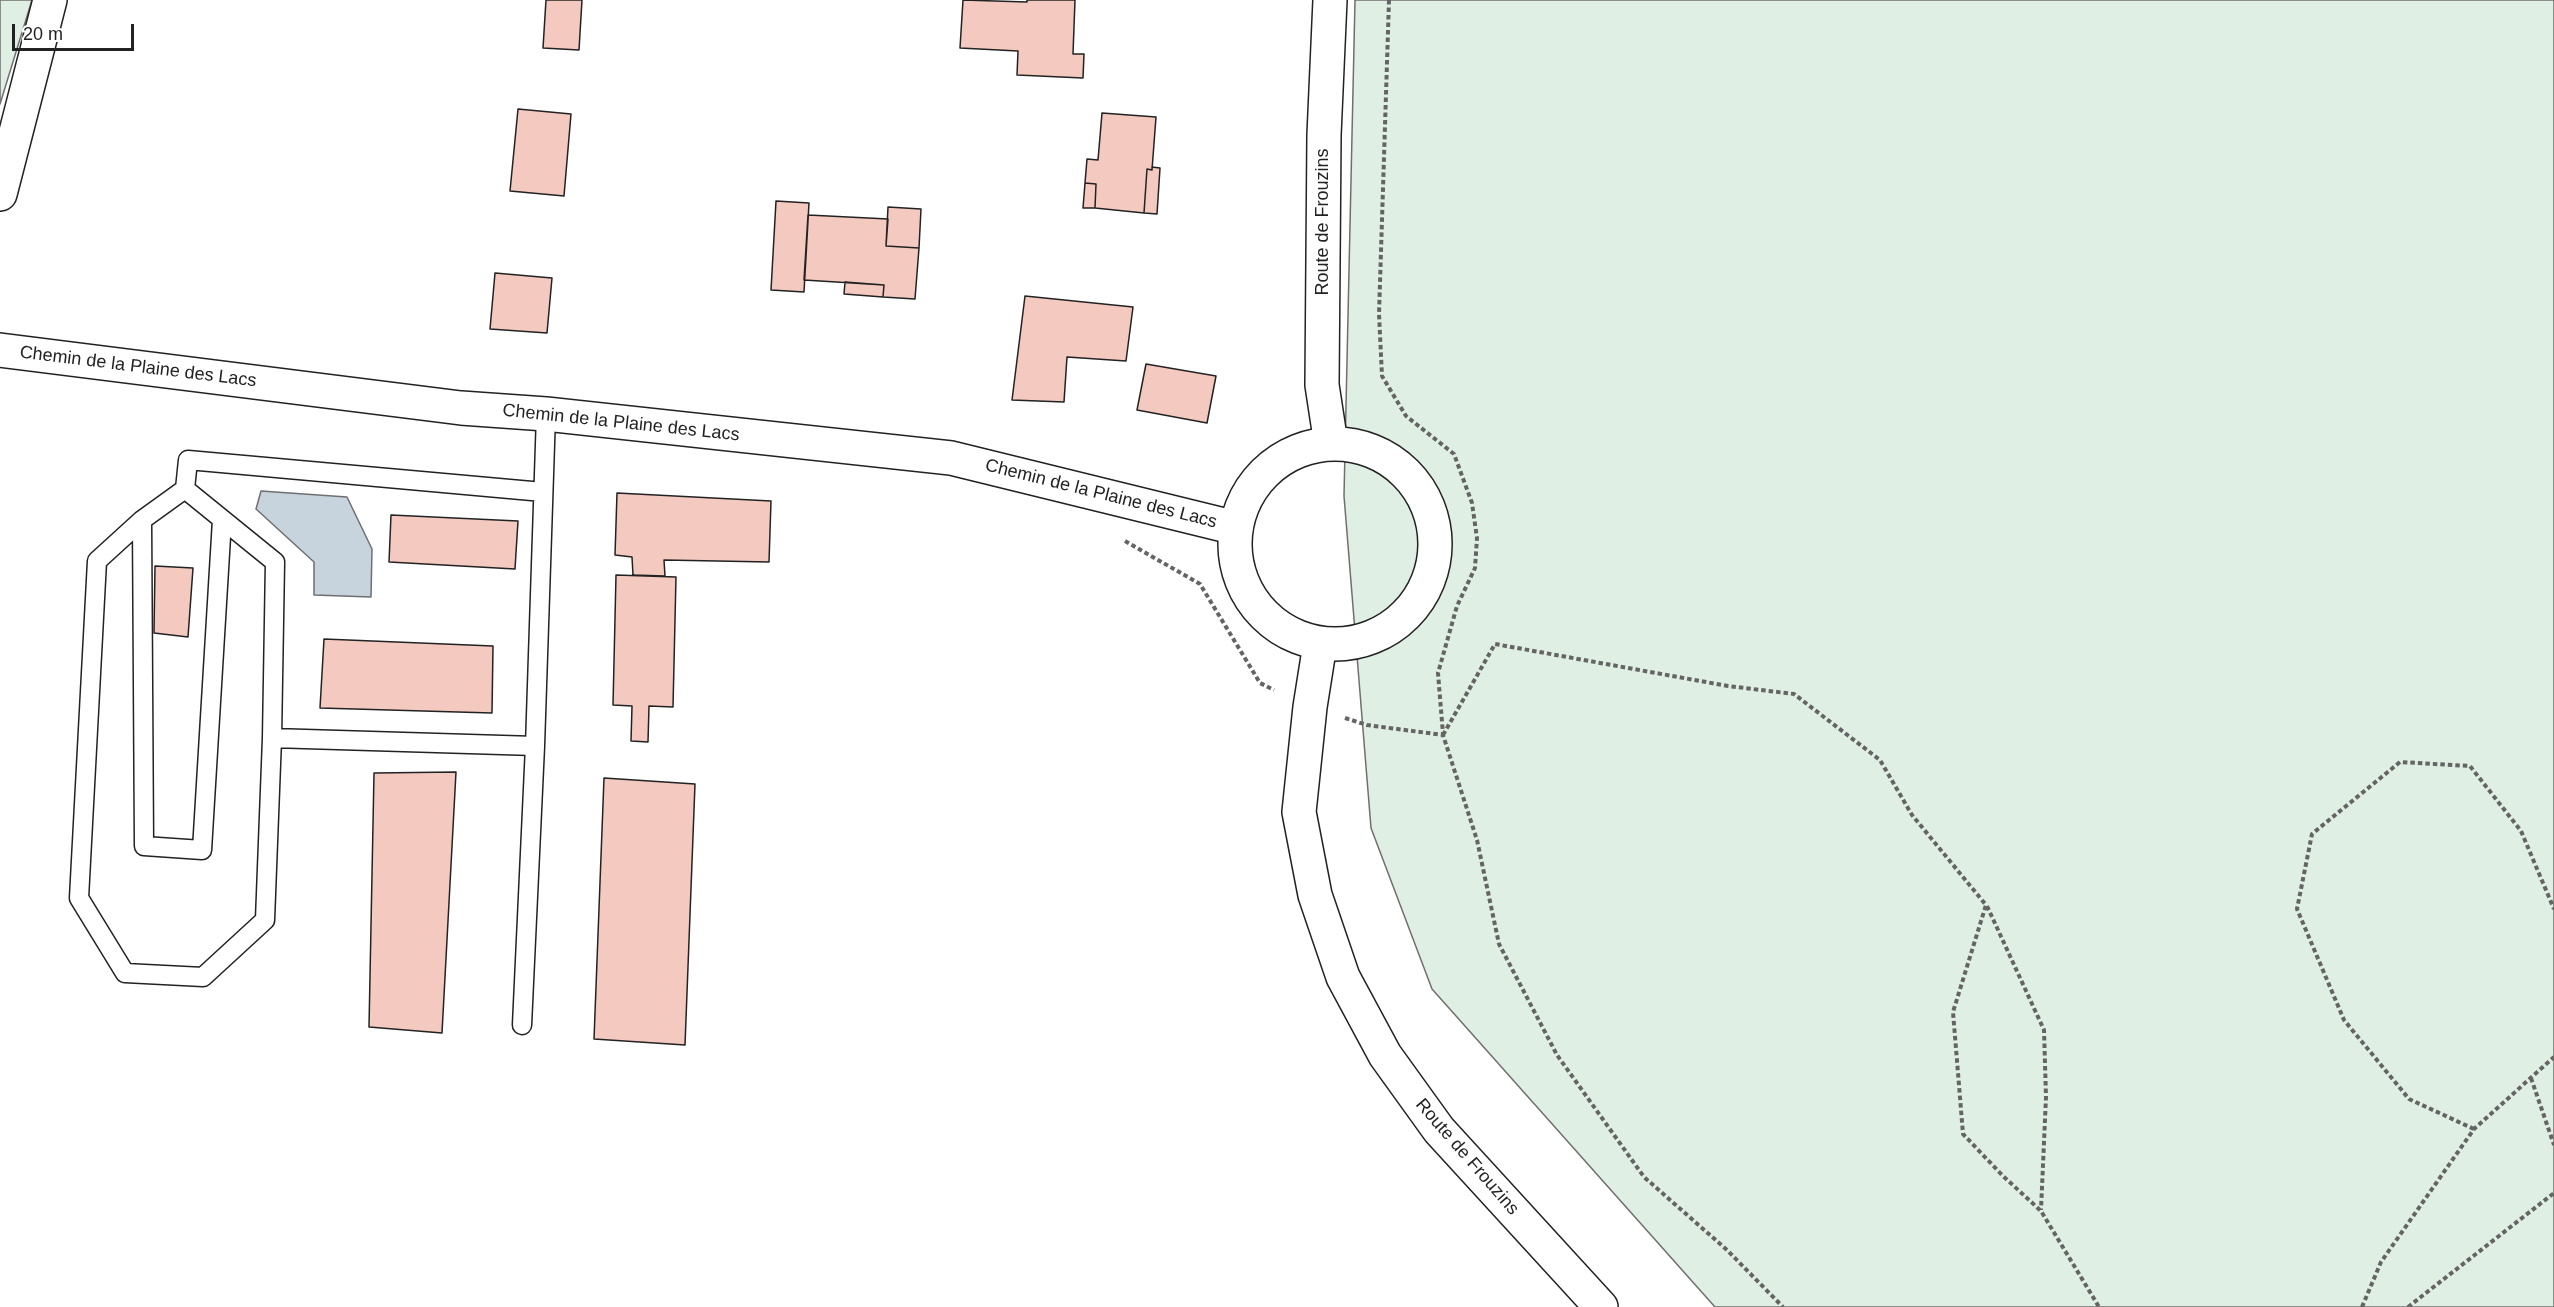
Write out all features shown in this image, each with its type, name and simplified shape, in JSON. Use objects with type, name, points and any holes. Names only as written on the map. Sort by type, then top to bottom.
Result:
[{"type":"main road","points":[[0,194],[50,0]]},
{"type":"main road","name":"Route de Frouzins","points":[[1330,0],[1324,135],[1322,385],[1331,444]]},
{"type":"main road","name":"Chemin de la Plaine des Lacs","points":[[0,350],[461,408],[546,414],[951,458],[1236,528]]},
{"type":"main road","points":[[1331,444],[1364,448],[1394,462],[1418,487],[1432,517],[1436,550],[1429,583],[1411,611],[1385,632],[1353,644],[1320,644],[1290,634],[1264,615],[1246,589],[1236,559],[1236,528],[1247,496],[1269,469],[1297,451],[1331,444]]},
{"type":"main road","name":"Route de Frouzins","points":[[1320,644],[1310,707],[1299,812],[1315,895],[1343,977],[1385,1055],[1439,1130],[1601,1307]]},
{"type":"lane","points":[[522,1024],[535,746],[546,414]]},
{"type":"lane","points":[[185,489],[275,562],[272,738],[265,920],[203,978],[125,973],[79,898],[97,561],[142,520],[185,489],[188,460],[543,492]]},
{"type":"lane","points":[[142,520],[144,846],[202,850],[222,520]]},
{"type":"lane","points":[[272,738],[535,746]]},
{"type":"path","points":[[1389,0],[1379,314],[1382,376],[1406,416],[1454,454],[1472,503],[1478,538],[1475,568],[1457,606],[1437,673],[1443,735],[1477,840],[1499,944],[1557,1055],[1644,1177],[1727,1250],[1783,1307]]},
{"type":"path","points":[[1119,538],[1200,584],[1260,683],[1310,707],[1367,725],[1443,735]]},
{"type":"path","points":[[1443,735],[1495,644],[1728,686],[1794,694],[1880,760],[1912,815],[1986,905],[2044,1030],[2046,1097],[2041,1211]]},
{"type":"path","points":[[2474,1129],[2409,1100],[2344,1020],[2297,909],[2312,834],[2400,762],[2470,766],[2521,831],[2554,909]]},
{"type":"path","points":[[1986,905],[1953,1012],[1963,1134],[2041,1211],[2099,1307]]},
{"type":"path","points":[[2361,1307],[2380,1262],[2474,1129],[2554,1057]]},
{"type":"path","points":[[2531,1078],[2554,1145]]},
{"type":"path","points":[[2408,1307],[2554,1193]]},
{"type":"green space","points":[[0,0],[32,0],[0,104]]},
{"type":"green space","points":[[1355,0],[2554,0],[2554,1307],[1715,1307],[1432,989],[1371,828],[1344,496]]},
{"type":"shaded area","points":[[261,491],[347,497],[372,549],[371,597],[314,595],[314,562],[256,509]]},
{"type":"building","points":[[546,0],[582,0],[579,50],[543,48]]},
{"type":"building","points":[[963,0],[1027,2],[1027,0],[1075,0],[1073,54],[1084,54],[1083,78],[1017,75],[1018,51],[960,48]]},
{"type":"building","points":[[518,109],[571,114],[564,196],[510,191]]},
{"type":"building","points":[[1102,113],[1156,117],[1152,170],[1147,169],[1144,213],[1095,208],[1096,184],[1085,183],[1087,159],[1098,160]]},
{"type":"building","points":[[1152,167],[1160,168],[1157,214],[1144,213],[1147,169],[1152,170]]},
{"type":"building","points":[[1085,183],[1096,184],[1095,208],[1083,208]]},
{"type":"building","points":[[776,201],[809,203],[804,292],[771,290]]},
{"type":"building","points":[[888,207],[921,209],[919,248],[886,246]]},
{"type":"building","points":[[808,215],[888,219],[886,246],[919,248],[915,299],[883,297],[884,285],[804,280]]},
{"type":"building","points":[[495,273],[552,278],[547,333],[490,329]]},
{"type":"building","points":[[845,282],[884,285],[883,297],[844,294]]},
{"type":"building","points":[[1025,296],[1133,307],[1126,361],[1067,357],[1064,402],[1012,400]]},
{"type":"building","points":[[1146,364],[1216,376],[1207,423],[1137,410]]},
{"type":"building","points":[[617,493],[771,501],[769,562],[664,560],[665,576],[633,575],[632,557],[615,555]]},
{"type":"building","points":[[391,515],[518,521],[515,569],[389,562]]},
{"type":"building","points":[[155,566],[193,568],[188,637],[154,633]]},
{"type":"building","points":[[616,575],[676,577],[673,707],[649,706],[648,742],[631,741],[632,706],[613,705]]},
{"type":"building","points":[[324,639],[493,646],[492,713],[320,708]]},
{"type":"building","points":[[456,772],[442,1033],[369,1027],[374,773]]},
{"type":"building","points":[[604,778],[695,784],[685,1045],[594,1039]]}]
